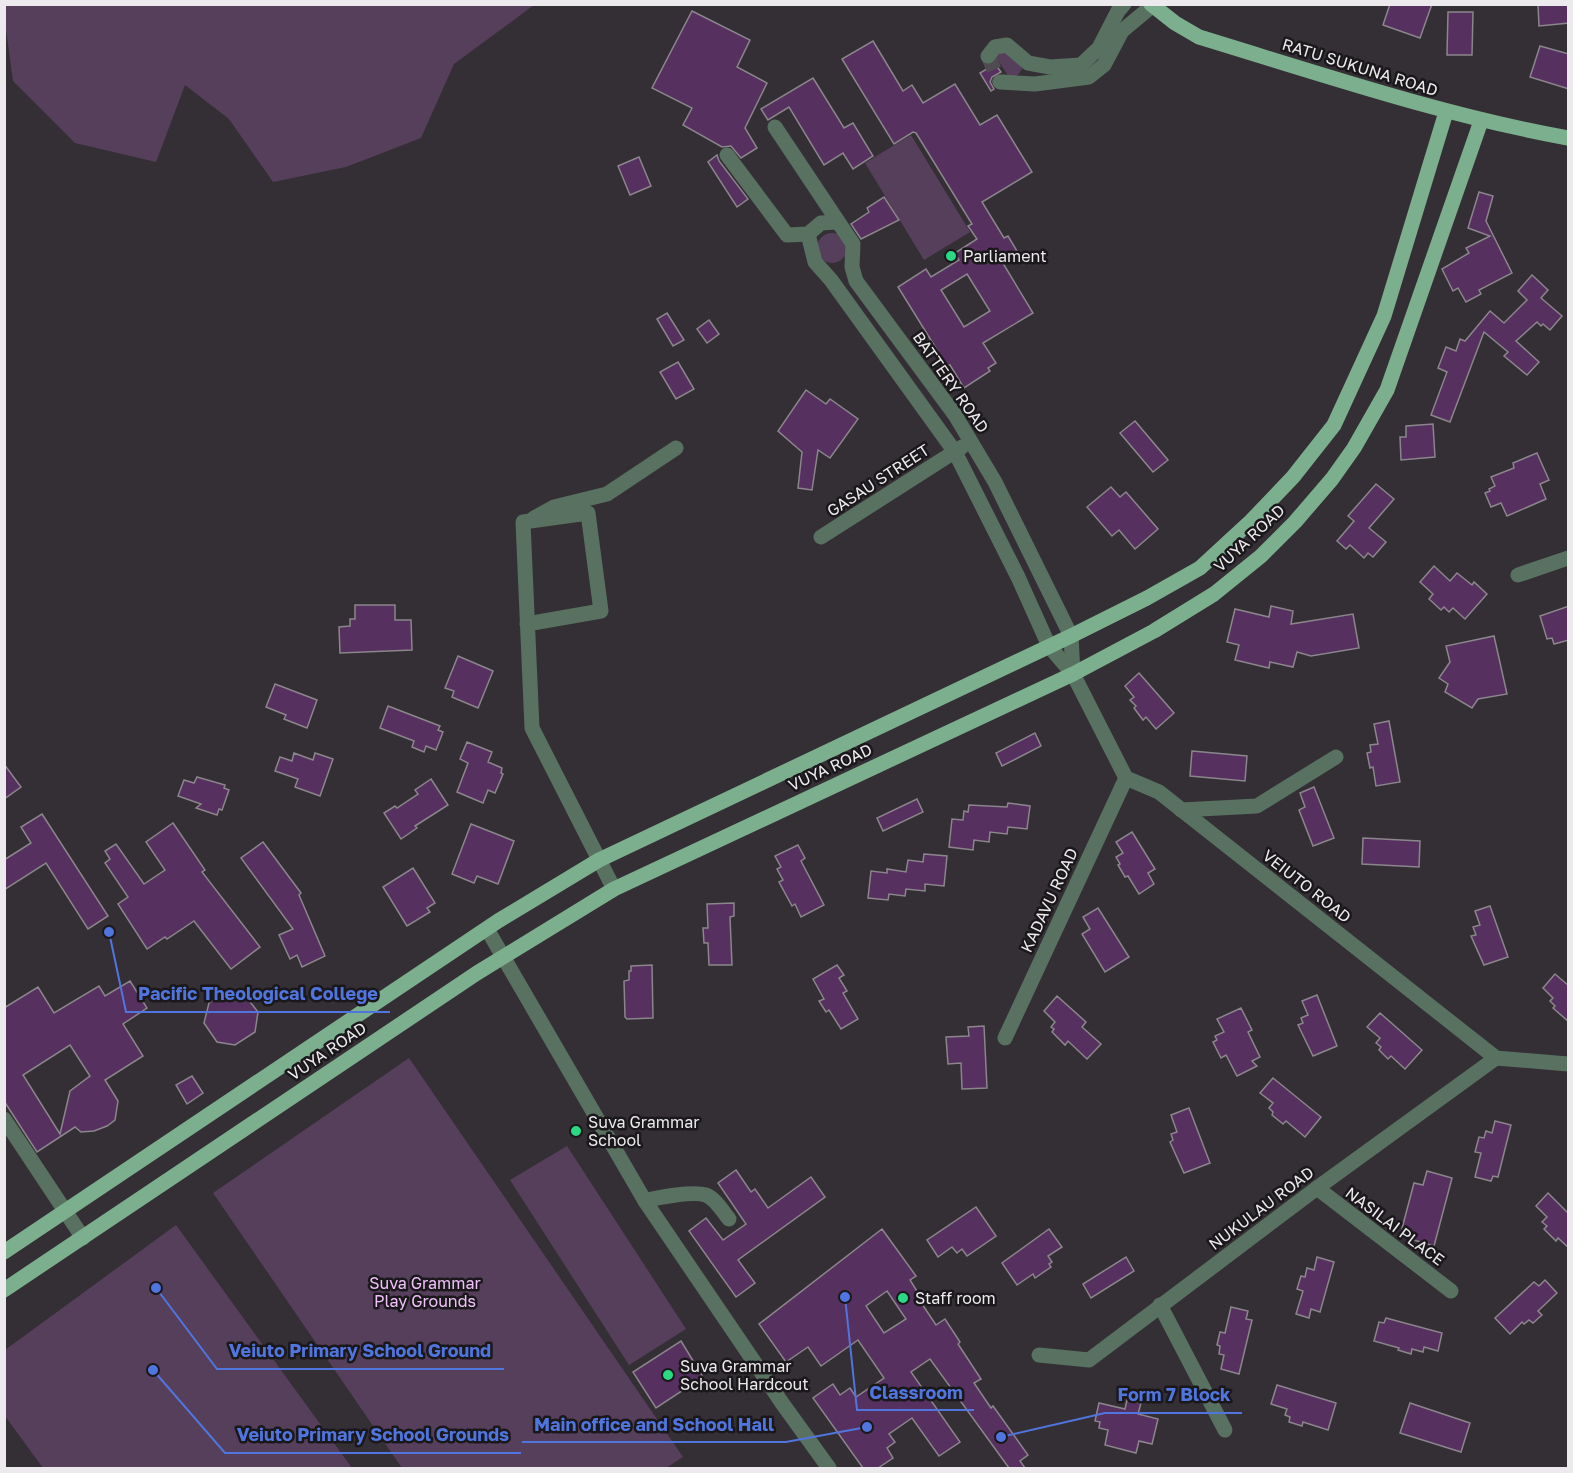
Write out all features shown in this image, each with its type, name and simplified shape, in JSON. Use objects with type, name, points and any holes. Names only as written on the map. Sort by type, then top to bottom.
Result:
[{"type":"main road","name":"RATU SUKUNA ROAD","points":[[1151,5],[1199,37],[1446,112],[1569,138]]},
{"type":"main road","name":"VUYA ROAD","points":[[4,1252],[487,929],[599,860],[1071,636],[1200,568],[1251,521],[1293,477],[1334,425],[1384,316],[1446,112]]},
{"type":"main road","name":"VUYA ROAD","points":[[4,1290],[503,956],[614,889],[1073,674],[1154,631],[1215,594],[1261,556],[1295,522],[1332,479],[1388,390],[1481,121]]},
{"type":"street","points":[[988,56],[995,47],[1007,45],[1028,63],[1050,67],[1081,65],[1100,48],[1118,11],[1124,4]]},
{"type":"street","points":[[1000,82],[1035,84],[1089,77],[1104,65],[1122,31],[1151,5]]},
{"type":"street","name":"BATTERY ROAD","points":[[775,127],[836,222],[853,244],[852,267],[856,281],[928,376],[995,482],[1071,636],[1073,674]]},
{"type":"street","points":[[727,155],[787,235],[808,234],[821,223],[836,222]]},
{"type":"street","points":[[808,234],[815,262],[831,280],[955,452],[1018,577],[1049,646],[1073,674],[1126,778]]},
{"type":"street","points":[[831,280],[852,267]]},
{"type":"street","name":"GASAU STREET","points":[[821,537],[971,441]]},
{"type":"street","points":[[529,521],[554,507],[607,494],[676,448]]},
{"type":"street","points":[[527,624],[601,611],[588,513],[523,522],[527,624],[532,728],[614,889]]},
{"type":"street","points":[[1518,575],[1569,558]]},
{"type":"street","points":[[1181,810],[1257,806],[1336,757]]},
{"type":"street","name":"VEIUTO ROAD","points":[[1126,778],[1159,792],[1496,1058]]},
{"type":"street","name":"KADAVU ROAD","points":[[1005,1038],[1126,778]]},
{"type":"street","points":[[487,929],[645,1201],[782,1403],[829,1468]]},
{"type":"street","points":[[1496,1058],[1569,1064]]},
{"type":"street","name":"NUKULAU ROAD","points":[[1039,1355],[1089,1360],[1317,1188],[1496,1058]]},
{"type":"street","points":[[4,1119],[83,1238]]},
{"type":"street","name":"NASILAI PLACE","points":[[1317,1188],[1451,1291]]},
{"type":"street","points":[[645,1201],[668,1195],[707,1196],[729,1219]]},
{"type":"street","points":[[1160,1305],[1225,1430]]},
{"type":"green space","points":[[4,5],[534,5],[454,64],[421,138],[346,167],[273,182],[229,119],[185,85],[156,162],[75,143],[13,81]]},
{"type":"green space","points":[[1002,49],[1020,64],[1022,69],[1011,79],[1005,77],[1007,74],[996,57]]},
{"type":"green space","points":[[911,135],[970,232],[924,260],[865,163]]},
{"type":"green space","points":[[832,233],[842,238],[847,248],[842,258],[832,263],[822,258],[817,248],[822,238]]},
{"type":"green space","name":"Suva Grammar Play Grounds","points":[[409,1058],[683,1457],[666,1468],[402,1468],[213,1193]]},
{"type":"green space","points":[[567,1146],[686,1329],[629,1365],[510,1180]]},
{"type":"green space","points":[[176,1225],[352,1468],[43,1468],[5,1416],[5,1350]]},
{"type":"building","points":[[1390,4],[1432,4],[1420,38],[1383,25]]},
{"type":"building","points":[[1569,4],[1569,23],[1539,26],[1538,5]]},
{"type":"building","points":[[692,11],[750,40],[737,67],[767,83],[745,128],[757,148],[741,158],[731,146],[722,147],[683,125],[692,108],[652,88]]},
{"type":"building","points":[[1448,12],[1473,12],[1472,55],[1447,55]]},
{"type":"building","points":[[873,41],[903,91],[912,85],[923,103],[955,84],[980,125],[997,115],[1032,172],[982,202],[1004,238],[1008,236],[1017,251],[1001,260],[1033,313],[983,343],[996,363],[988,368],[990,371],[964,388],[950,365],[947,366],[898,287],[926,269],[931,277],[959,260],[955,253],[977,239],[968,226],[972,224],[916,133],[913,132],[894,144],[842,59]],"holes":[[[967,274],[990,311],[964,327],[941,290]]]},
{"type":"building","points":[[1540,46],[1569,54],[1569,89],[1530,77]]},
{"type":"building","points":[[995,64],[1001,72],[992,77],[990,82],[994,89],[991,91],[980,73]]},
{"type":"building","points":[[813,78],[844,128],[853,123],[873,156],[853,169],[843,153],[824,165],[789,107],[768,120],[761,109]]},
{"type":"building","points":[[717,155],[719,161],[748,199],[737,207],[708,162]]},
{"type":"building","points":[[639,157],[651,186],[630,195],[618,166]]},
{"type":"building","points":[[1479,192],[1493,196],[1486,221],[1512,273],[1479,290],[1481,294],[1466,302],[1458,288],[1453,291],[1442,269],[1469,253],[1466,248],[1490,236],[1468,228]]},
{"type":"building","points":[[884,197],[899,220],[861,239],[851,224],[869,212],[867,208]]},
{"type":"building","points":[[1532,275],[1548,290],[1541,298],[1562,316],[1550,330],[1537,322],[1516,341],[1539,362],[1527,375],[1504,356],[1508,352],[1484,332],[1450,422],[1431,415],[1447,372],[1438,368],[1446,347],[1456,351],[1460,339],[1465,341],[1490,311],[1504,323],[1527,300],[1518,291]]},
{"type":"building","points":[[667,313],[684,340],[673,346],[657,319]]},
{"type":"building","points":[[709,320],[719,334],[707,343],[697,329]]},
{"type":"building","points":[[678,362],[694,389],[676,399],[660,372]]},
{"type":"building","points":[[806,390],[826,404],[830,399],[858,419],[830,458],[818,450],[812,490],[798,488],[802,452],[778,431]]},
{"type":"building","points":[[1135,421],[1168,460],[1153,472],[1120,433]]},
{"type":"building","points":[[1433,424],[1435,457],[1401,460],[1400,437],[1406,437],[1406,426]]},
{"type":"building","points":[[1537,453],[1549,480],[1540,484],[1546,499],[1507,516],[1501,503],[1491,507],[1485,493],[1495,486],[1491,477],[1514,468],[1513,463]]},
{"type":"building","points":[[1376,484],[1394,499],[1369,528],[1386,542],[1373,557],[1368,553],[1364,558],[1350,545],[1346,549],[1337,541],[1354,521],[1348,516]]},
{"type":"building","points":[[1111,487],[1120,497],[1126,492],[1158,529],[1135,549],[1119,530],[1112,536],[1087,507]]},
{"type":"building","points":[[1434,566],[1450,581],[1457,573],[1472,585],[1474,582],[1487,594],[1465,619],[1453,608],[1449,612],[1444,607],[1441,610],[1429,599],[1433,594],[1420,582]]},
{"type":"building","points":[[355,605],[395,605],[395,620],[411,620],[412,650],[340,653],[339,627],[350,626],[350,619],[355,619]]},
{"type":"building","points":[[1271,606],[1293,611],[1291,624],[1353,614],[1359,648],[1311,656],[1297,652],[1293,667],[1270,662],[1269,668],[1235,660],[1239,645],[1227,642],[1235,609],[1269,617]]},
{"type":"building","points":[[1569,606],[1569,640],[1554,644],[1552,638],[1547,639],[1540,616]]},
{"type":"building","points":[[1494,636],[1507,694],[1478,699],[1472,708],[1445,692],[1448,684],[1439,678],[1450,662],[1446,646]]},
{"type":"building","points":[[458,656],[493,671],[478,708],[452,697],[454,691],[445,688]]},
{"type":"building","points":[[1139,673],[1174,713],[1156,729],[1146,717],[1143,720],[1134,708],[1136,706],[1130,700],[1134,697],[1125,686]]},
{"type":"building","points":[[275,684],[317,700],[307,728],[284,719],[286,715],[266,707]]},
{"type":"building","points":[[388,706],[440,726],[438,730],[443,732],[436,750],[426,746],[424,752],[412,747],[414,741],[380,728]]},
{"type":"building","points":[[1389,721],[1400,782],[1376,786],[1373,767],[1370,768],[1367,753],[1371,752],[1370,745],[1378,744],[1374,724]]},
{"type":"building","points":[[1035,733],[1041,746],[1002,766],[996,753]]},
{"type":"building","points":[[467,742],[492,752],[488,762],[502,768],[501,773],[503,774],[495,793],[488,790],[483,803],[457,792],[468,763],[460,759]]},
{"type":"building","points":[[1192,751],[1247,756],[1245,781],[1190,776]]},
{"type":"building","points":[[294,753],[313,760],[315,753],[333,759],[320,796],[295,787],[298,779],[275,771],[280,757],[292,761]]},
{"type":"building","points":[[4,764],[21,787],[4,799]]},
{"type":"building","points":[[197,777],[225,785],[224,788],[229,790],[222,810],[219,809],[217,815],[196,808],[201,804],[178,796],[184,780],[194,783]]},
{"type":"building","points":[[431,779],[448,805],[415,826],[417,828],[401,839],[384,813],[395,806],[397,808],[418,794],[415,790]]},
{"type":"building","points":[[1314,787],[1334,838],[1313,846],[1299,810],[1305,807],[1300,793]]},
{"type":"building","points":[[917,799],[923,812],[883,831],[877,818]]},
{"type":"building","points":[[1008,803],[1030,806],[1027,829],[1008,827],[1007,834],[990,832],[989,842],[974,840],[973,850],[949,847],[952,819],[963,820],[964,811],[968,812],[969,805],[1007,807]]},
{"type":"building","points":[[42,814],[108,916],[88,929],[46,863],[4,890],[4,860],[31,843],[21,827]]},
{"type":"building","points":[[173,823],[205,870],[202,872],[260,947],[231,969],[194,921],[147,949],[118,904],[128,897],[105,863],[110,859],[105,851],[116,844],[144,884],[165,870],[146,842]]},
{"type":"building","points":[[471,824],[514,841],[498,884],[477,876],[474,883],[452,874]]},
{"type":"building","points":[[1132,832],[1155,869],[1148,873],[1154,884],[1139,894],[1128,876],[1125,877],[1116,857],[1123,853],[1116,842]]},
{"type":"building","points":[[1363,838],[1420,841],[1419,867],[1362,864]]},
{"type":"building","points":[[263,842],[301,893],[299,895],[325,956],[302,967],[297,955],[290,959],[279,935],[293,929],[241,858]]},
{"type":"building","points":[[798,845],[805,858],[801,861],[824,905],[801,917],[795,904],[792,906],[779,882],[783,880],[777,869],[781,867],[775,856]]},
{"type":"building","points":[[924,854],[947,856],[944,886],[925,884],[925,891],[906,889],[905,896],[889,894],[888,900],[868,898],[871,871],[887,873],[887,869],[906,872],[908,860],[923,862]]},
{"type":"building","points":[[413,868],[435,903],[427,908],[430,912],[407,926],[383,887]]},
{"type":"building","points":[[734,903],[734,916],[730,917],[732,965],[709,965],[708,943],[704,943],[703,928],[708,928],[707,904]]},
{"type":"building","points":[[1490,906],[1508,957],[1484,965],[1471,936],[1476,935],[1473,927],[1480,925],[1475,911]]},
{"type":"building","points":[[1098,908],[1129,957],[1105,972],[1082,934],[1090,929],[1083,917]]},
{"type":"building","points":[[652,965],[653,1018],[627,1019],[625,1017],[624,981],[629,980],[631,966]]},
{"type":"building","points":[[837,965],[844,975],[839,978],[847,991],[843,993],[858,1019],[841,1029],[829,1010],[826,1012],[819,1001],[824,999],[813,979]]},
{"type":"building","points":[[1555,974],[1569,986],[1569,1022],[1553,1008],[1555,1006],[1550,1001],[1553,998],[1543,988]]},
{"type":"building","points":[[130,981],[147,1008],[123,1024],[143,1056],[105,1080],[118,1101],[115,1120],[94,1131],[81,1132],[75,1127],[37,1152],[4,1101],[4,1008],[38,987],[54,1013],[99,986],[105,996]],"holes":[[[70,1045],[90,1076],[70,1091],[60,1134],[23,1075]]]},
{"type":"building","points":[[226,991],[244,994],[258,1012],[255,1032],[235,1045],[217,1042],[204,1023],[209,1003]]},
{"type":"building","points":[[1317,995],[1337,1046],[1313,1056],[1298,1025],[1303,1023],[1301,1018],[1308,1015],[1302,1001]]},
{"type":"building","points":[[1057,996],[1086,1022],[1082,1027],[1101,1044],[1087,1059],[1068,1041],[1065,1045],[1052,1032],[1054,1029],[1051,1027],[1055,1022],[1044,1011]]},
{"type":"building","points":[[1241,1008],[1252,1030],[1248,1032],[1260,1057],[1252,1061],[1257,1066],[1237,1076],[1226,1055],[1221,1058],[1213,1042],[1217,1040],[1215,1036],[1224,1032],[1217,1019]]},
{"type":"building","points":[[1380,1013],[1422,1050],[1405,1069],[1391,1056],[1388,1059],[1379,1050],[1381,1047],[1376,1043],[1380,1038],[1367,1027]]},
{"type":"building","points":[[984,1026],[987,1088],[962,1089],[961,1063],[948,1064],[946,1037],[969,1036],[968,1027]]},
{"type":"building","points":[[192,1076],[203,1093],[187,1104],[176,1085]]},
{"type":"building","points":[[1273,1078],[1321,1117],[1305,1137],[1286,1121],[1283,1124],[1272,1115],[1273,1112],[1269,1108],[1273,1103],[1260,1093]]},
{"type":"building","points":[[1189,1108],[1210,1163],[1184,1173],[1170,1142],[1173,1140],[1171,1134],[1177,1132],[1171,1115]]},
{"type":"building","points":[[1495,1121],[1511,1125],[1498,1177],[1493,1176],[1491,1181],[1475,1177],[1481,1153],[1475,1152],[1479,1137],[1484,1138],[1486,1131],[1492,1133]]},
{"type":"building","points":[[736,1170],[751,1192],[755,1189],[768,1208],[811,1177],[825,1197],[738,1260],[755,1283],[736,1297],[689,1231],[706,1218],[723,1240],[746,1224],[718,1183]]},
{"type":"building","points":[[1427,1171],[1452,1178],[1434,1246],[1400,1236],[1414,1183],[1423,1185]]},
{"type":"building","points":[[1548,1193],[1569,1214],[1569,1248],[1558,1238],[1556,1241],[1544,1229],[1547,1226],[1542,1222],[1547,1217],[1536,1206]]},
{"type":"building","points":[[976,1207],[996,1236],[967,1256],[962,1249],[957,1253],[952,1247],[938,1257],[927,1240]]},
{"type":"building","points":[[882,1229],[916,1276],[910,1280],[918,1293],[916,1295],[936,1325],[945,1319],[981,1379],[974,1383],[1028,1455],[1020,1461],[1025,1468],[1009,1468],[930,1359],[911,1372],[960,1442],[939,1456],[912,1418],[889,1434],[895,1442],[887,1448],[893,1458],[878,1468],[863,1468],[813,1398],[833,1384],[840,1395],[850,1388],[856,1397],[884,1378],[858,1340],[821,1366],[808,1347],[786,1362],[759,1324]],"holes":[[[887,1291],[906,1319],[884,1333],[866,1306]]]},
{"type":"building","points":[[1049,1229],[1062,1247],[1048,1256],[1052,1262],[1049,1264],[1051,1267],[1035,1278],[1033,1274],[1017,1285],[1002,1263]]},
{"type":"building","points":[[1126,1257],[1134,1271],[1091,1298],[1083,1284]]},
{"type":"building","points":[[1317,1257],[1334,1262],[1320,1312],[1311,1309],[1309,1318],[1296,1314],[1303,1291],[1297,1289],[1301,1276],[1305,1277],[1307,1268],[1314,1270]]},
{"type":"building","points":[[1545,1280],[1557,1293],[1538,1311],[1542,1315],[1533,1323],[1529,1320],[1524,1324],[1522,1322],[1510,1334],[1495,1318],[1534,1282],[1539,1286]]},
{"type":"building","points":[[1231,1307],[1248,1311],[1246,1319],[1252,1320],[1239,1374],[1221,1369],[1224,1355],[1219,1354],[1220,1346],[1217,1345],[1220,1332],[1225,1333]]},
{"type":"building","points":[[1386,1318],[1442,1333],[1438,1351],[1424,1347],[1423,1352],[1412,1349],[1411,1354],[1374,1341],[1379,1322],[1384,1323]]},
{"type":"building","name":"Suva Grammar School Hardcout","points":[[681,1341],[703,1377],[656,1408],[633,1372]]},
{"type":"building","points":[[1277,1385],[1336,1403],[1328,1430],[1303,1422],[1302,1426],[1289,1422],[1290,1417],[1285,1415],[1287,1409],[1271,1404]]},
{"type":"building","points":[[1127,1400],[1141,1403],[1138,1414],[1158,1419],[1152,1444],[1139,1441],[1136,1453],[1105,1445],[1108,1430],[1099,1428],[1100,1422],[1095,1421],[1099,1403],[1125,1409]]},
{"type":"building","points":[[1410,1403],[1470,1423],[1461,1452],[1400,1433]]},
{"type":"tunnel","points":[[988,56],[1000,82]]},
{"type":"place","name":"Parliament","points":[[951,256]]},
{"type":"place","name":"Pacific Theological College","points":[[109,932]]},
{"type":"place","name":"Suva Grammar School","points":[[576,1131]]},
{"type":"place","name":"Veiuto Primary School Ground","points":[[156,1288]]},
{"type":"place","name":"Classroom","points":[[845,1297]]},
{"type":"place","name":"Staff room","points":[[903,1298]]},
{"type":"place","name":"Veiuto Primary School Grounds","points":[[153,1370]]},
{"type":"place","name":"Suva Grammar School Hardcout","points":[[668,1375]]},
{"type":"place","name":"Main office and School Hall","points":[[867,1427]]},
{"type":"place","name":"Form 7 Block","points":[[1001,1437]]}]
